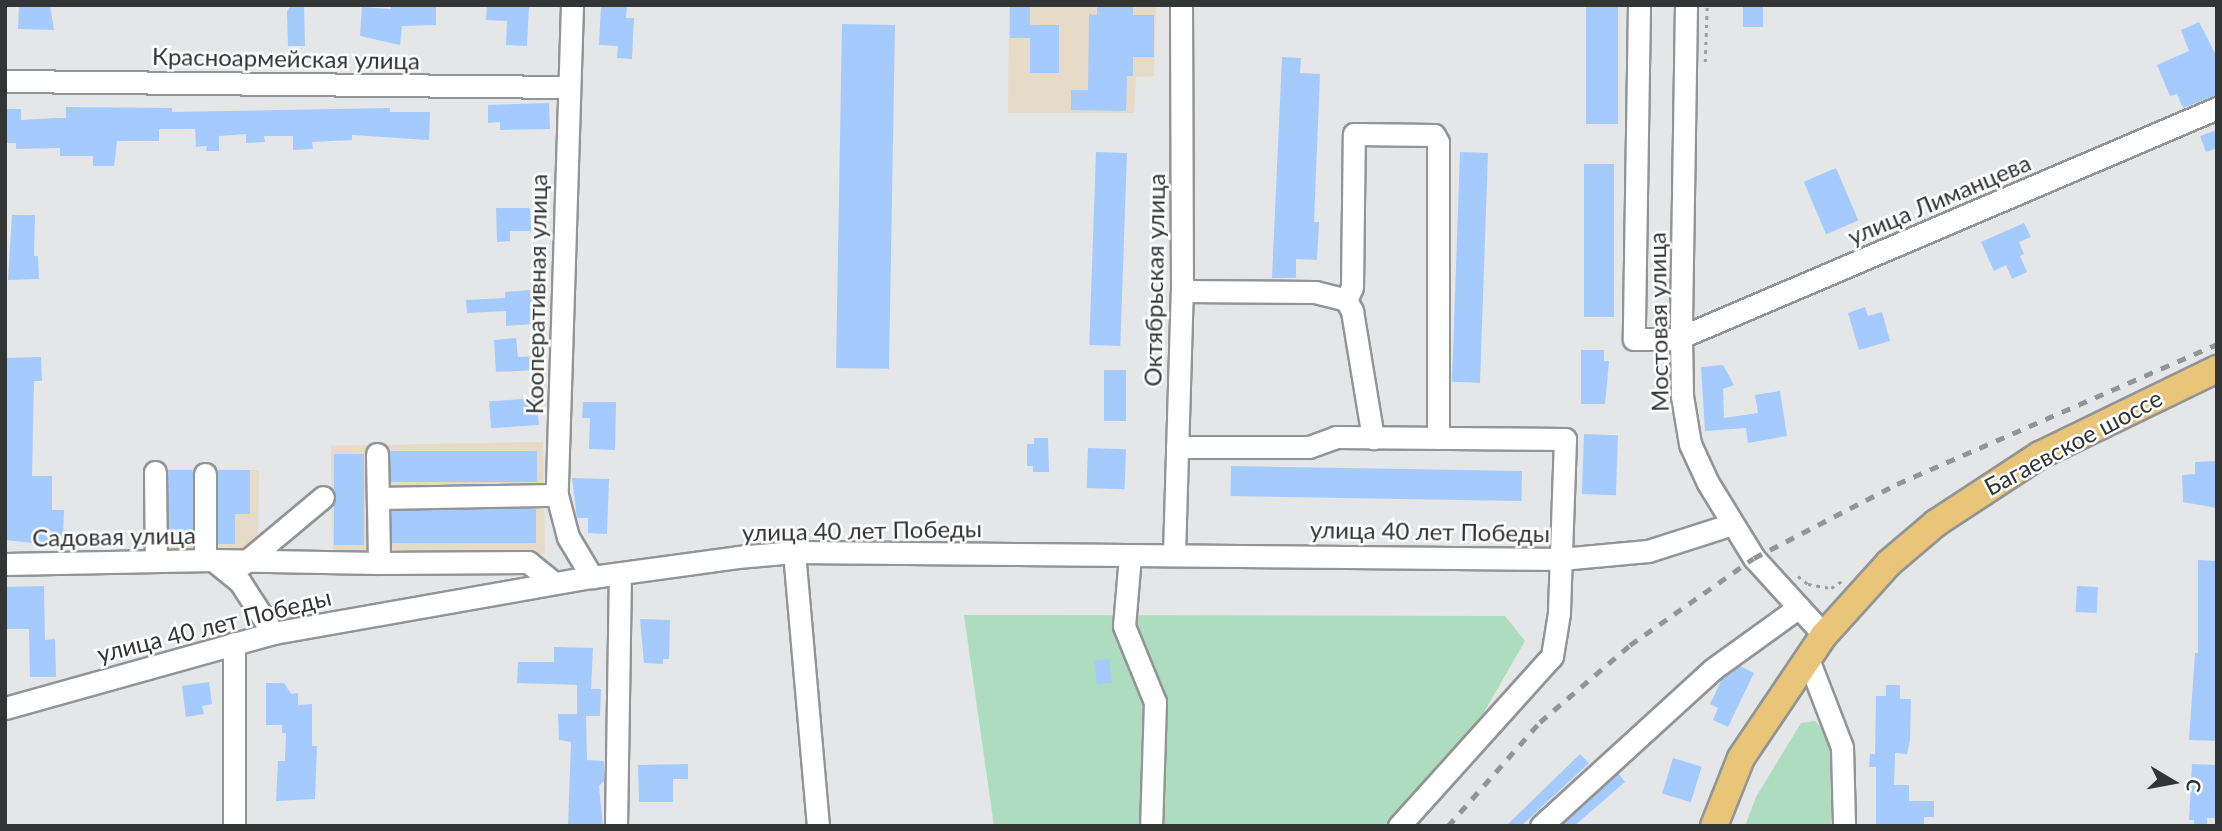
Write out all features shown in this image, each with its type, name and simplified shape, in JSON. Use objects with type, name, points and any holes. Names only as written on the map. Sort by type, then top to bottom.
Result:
[{"type":"main road","name":"Багаевское шоссе","points":[[1714,826],[1741,758],[1824,635],[1889,563],[1990,485],[2100,423],[2217,369]]},
{"type":"street","name":"Кооперативная улица","points":[[572,5],[567,87],[557,495],[568,537],[592,577]]},
{"type":"street","name":"Октябрьская улица","points":[[1174,554],[1182,291],[1181,5]]},
{"type":"street","points":[[1639,5],[1634,339],[1681,338]]},
{"type":"street","name":"Мостовая улица","points":[[1686,5],[1681,338],[1690,444],[1732,524],[1754,558],[1824,635]]},
{"type":"street","name":"Красноармейская улица","points":[[5,81],[567,87]]},
{"type":"street","name":"улица Лиманцева","points":[[1681,338],[2217,108]]},
{"type":"street","points":[[1346,300],[1352,286],[1354,134],[1434,135],[1438,142],[1438,438]]},
{"type":"street","points":[[1182,291],[1315,292],[1346,300],[1352,311],[1373,438]]},
{"type":"street","points":[[1177,447],[1310,447],[1336,437],[1565,439],[1561,559],[1552,656],[1399,826]]},
{"type":"street","points":[[377,454],[379,563]]},
{"type":"street","points":[[155,472],[156,561]]},
{"type":"street","points":[[205,474],[209,560]]},
{"type":"street","points":[[378,498],[557,495]]},
{"type":"street","points":[[240,569],[323,497]]},
{"type":"street","name":"улица 40 лет Победы","points":[[5,708],[273,632],[592,577],[794,552],[1561,559],[1660,548],[1732,524]]},
{"type":"street","points":[[794,552],[818,826]]},
{"type":"street","points":[[1130,556],[1124,626],[1154,702],[1151,826]]},
{"type":"street","name":"Садовая улица","points":[[5,564],[209,560],[240,569],[273,632]]},
{"type":"street","points":[[240,569],[379,563],[528,562],[554,583]]},
{"type":"street","points":[[616,826],[620,574]]},
{"type":"street","points":[[1541,826],[1713,669],[1799,607]]},
{"type":"street","points":[[233,826],[234,643]]},
{"type":"street","points":[[1808,659],[1842,747],[1844,826]]},
{"type":"path","points":[[1705,73],[1707,5]]},
{"type":"path","points":[[1796,575],[1808,584],[1831,588],[1850,576]]},
{"type":"shaded area","points":[[1009,5],[1156,5],[1154,76],[1136,77],[1134,113],[1008,113]]},
{"type":"shaded area","points":[[543,442],[545,554],[333,558],[331,446]]},
{"type":"shaded area","points":[[146,469],[259,470],[258,539],[245,554],[148,554]]},
{"type":"green space","points":[[964,615],[1505,616],[1525,641],[1480,719],[1390,826],[994,826]]},
{"type":"green space","points":[[1815,721],[1825,732],[1832,754],[1831,826],[1745,826],[1756,797],[1801,723]]},
{"type":"building","points":[[19,5],[50,5],[54,30],[18,29]]},
{"type":"building","points":[[291,5],[304,5],[305,46],[288,46],[287,12]]},
{"type":"building","points":[[391,5],[436,5],[436,25],[402,26],[400,45],[360,36],[362,7],[391,9]]},
{"type":"building","points":[[487,5],[529,5],[527,46],[506,45],[507,21],[486,20]]},
{"type":"building","points":[[601,5],[627,5],[626,18],[634,18],[632,59],[617,58],[618,46],[599,45]]},
{"type":"building","points":[[1010,5],[1030,5],[1030,25],[1059,25],[1059,73],[1030,73],[1030,38],[1010,38]]},
{"type":"building","points":[[1097,5],[1133,5],[1133,15],[1154,15],[1154,57],[1133,57],[1133,76],[1127,76],[1126,111],[1071,110],[1071,90],[1088,90],[1089,14],[1097,15]]},
{"type":"building","points":[[1586,5],[1618,5],[1618,124],[1586,124]]},
{"type":"building","points":[[1743,5],[1763,5],[1763,27],[1743,27]]},
{"type":"building","points":[[2199,22],[2217,57],[2217,95],[2183,108],[2177,94],[2170,96],[2157,65],[2189,51],[2181,30]]},
{"type":"building","points":[[842,24],[895,25],[889,369],[836,368]]},
{"type":"building","points":[[1282,57],[1301,58],[1300,73],[1320,74],[1314,222],[1319,222],[1317,260],[1296,259],[1296,278],[1272,278]]},
{"type":"building","points":[[549,103],[550,129],[500,130],[500,122],[488,123],[488,105]]},
{"type":"building","points":[[66,107],[172,108],[172,112],[390,108],[390,112],[430,112],[429,140],[352,135],[352,140],[312,142],[313,149],[293,150],[293,136],[264,136],[265,142],[246,143],[246,134],[219,136],[219,151],[206,151],[207,146],[196,147],[195,129],[159,129],[159,141],[117,141],[114,166],[93,166],[93,156],[60,156],[60,148],[16,149],[16,143],[5,143],[5,109],[21,109],[21,120],[66,118]]},
{"type":"building","points":[[2217,130],[2217,148],[2206,152],[2200,136]]},
{"type":"building","points":[[1096,152],[1127,153],[1120,346],[1089,345]]},
{"type":"building","points":[[1460,152],[1488,153],[1480,383],[1452,382]]},
{"type":"building","points":[[1584,164],[1614,164],[1614,317],[1584,317]]},
{"type":"building","points":[[1836,168],[1858,220],[1826,234],[1804,182]]},
{"type":"building","points":[[496,208],[530,208],[531,231],[510,231],[510,241],[497,242]]},
{"type":"building","points":[[12,215],[35,215],[34,256],[38,256],[39,279],[8,280]]},
{"type":"building","points":[[2024,223],[2031,237],[2019,242],[2024,254],[2020,256],[2027,272],[2012,279],[2006,265],[1994,271],[1981,242]]},
{"type":"building","points":[[531,290],[533,324],[506,326],[506,311],[467,313],[466,300],[505,298],[505,292]]},
{"type":"building","points":[[1865,307],[1868,316],[1882,312],[1890,341],[1859,350],[1848,313]]},
{"type":"building","points":[[516,338],[518,357],[537,356],[538,370],[496,372],[494,340]]},
{"type":"building","points":[[1581,350],[1604,350],[1604,361],[1609,361],[1605,404],[1581,404]]},
{"type":"building","points":[[41,357],[42,381],[34,381],[32,476],[52,476],[52,510],[64,510],[63,540],[51,539],[51,545],[5,540],[5,358]]},
{"type":"building","points":[[1723,365],[1734,385],[1723,389],[1724,418],[1758,413],[1755,395],[1780,391],[1787,436],[1748,443],[1746,428],[1705,431],[1701,367]]},
{"type":"building","points":[[1104,370],[1126,370],[1126,421],[1104,421]]},
{"type":"building","points":[[537,398],[539,425],[491,428],[489,401]]},
{"type":"building","points":[[583,402],[616,402],[615,450],[589,449],[590,418],[582,418]]},
{"type":"building","points":[[1584,434],[1618,435],[1616,495],[1582,494]]},
{"type":"building","points":[[1034,438],[1048,438],[1049,472],[1033,472],[1033,466],[1027,466],[1027,444],[1034,444]]},
{"type":"building","points":[[1088,448],[1126,449],[1125,489],[1087,488]]},
{"type":"building","points":[[389,451],[537,451],[537,482],[389,482]]},
{"type":"building","points":[[334,454],[364,454],[364,545],[334,545]]},
{"type":"building","points":[[2217,461],[2217,508],[2183,502],[2182,475],[2195,474],[2195,462]]},
{"type":"building","points":[[1231,466],[1522,471],[1521,501],[1230,496]]},
{"type":"building","points":[[168,470],[193,470],[193,539],[168,539]]},
{"type":"building","points":[[217,470],[250,470],[250,514],[235,514],[235,544],[218,544]]},
{"type":"building","points":[[572,478],[609,479],[607,534],[588,533],[588,518],[577,518]]},
{"type":"building","points":[[391,509],[536,509],[536,543],[391,543]]},
{"type":"building","points":[[2198,560],[2217,561],[2217,741],[2189,740],[2195,653],[2198,653]]},
{"type":"building","points":[[44,586],[45,640],[55,639],[56,677],[30,677],[29,629],[7,629],[5,587]]},
{"type":"building","points":[[2077,586],[2098,587],[2097,613],[2076,612]]},
{"type":"building","points":[[640,619],[670,620],[669,659],[663,659],[663,664],[644,663]]},
{"type":"building","points":[[554,647],[593,648],[591,689],[601,689],[600,716],[586,716],[587,760],[604,761],[604,781],[599,786],[603,826],[568,826],[571,742],[559,740],[558,714],[577,714],[577,685],[517,683],[518,662],[554,662]]},
{"type":"building","points":[[1109,659],[1112,683],[1097,685],[1094,661]]},
{"type":"building","points":[[1740,666],[1754,673],[1728,727],[1713,720],[1718,708],[1710,704],[1722,679]]},
{"type":"building","points":[[209,682],[212,704],[202,706],[204,714],[186,717],[182,686]]},
{"type":"building","points":[[266,683],[284,683],[291,694],[298,693],[298,705],[312,704],[312,746],[317,746],[315,799],[276,801],[278,761],[285,761],[286,733],[282,733],[282,725],[266,725]]},
{"type":"building","points":[[1886,685],[1900,685],[1900,699],[1911,699],[1910,740],[1907,754],[1895,753],[1894,785],[1909,785],[1909,801],[1934,801],[1934,817],[1924,817],[1924,826],[1876,826],[1876,767],[1869,767],[1870,754],[1875,754],[1876,696],[1886,696]]},
{"type":"building","points":[[1580,754],[1589,763],[1521,826],[1506,826]]},
{"type":"building","points":[[1673,758],[1702,767],[1691,802],[1662,793]]},
{"type":"building","points":[[688,764],[688,779],[673,779],[673,802],[639,802],[638,765]]},
{"type":"building","points":[[2192,764],[2217,765],[2217,818],[2207,818],[2207,826],[2194,826],[2194,820],[2189,820]]},
{"type":"building","points":[[1618,773],[1625,782],[1574,826],[1561,826]]},
{"type":"railway","points":[[1448,826],[1540,722],[1630,645],[1754,558],[1897,484],[2217,344]]}]
